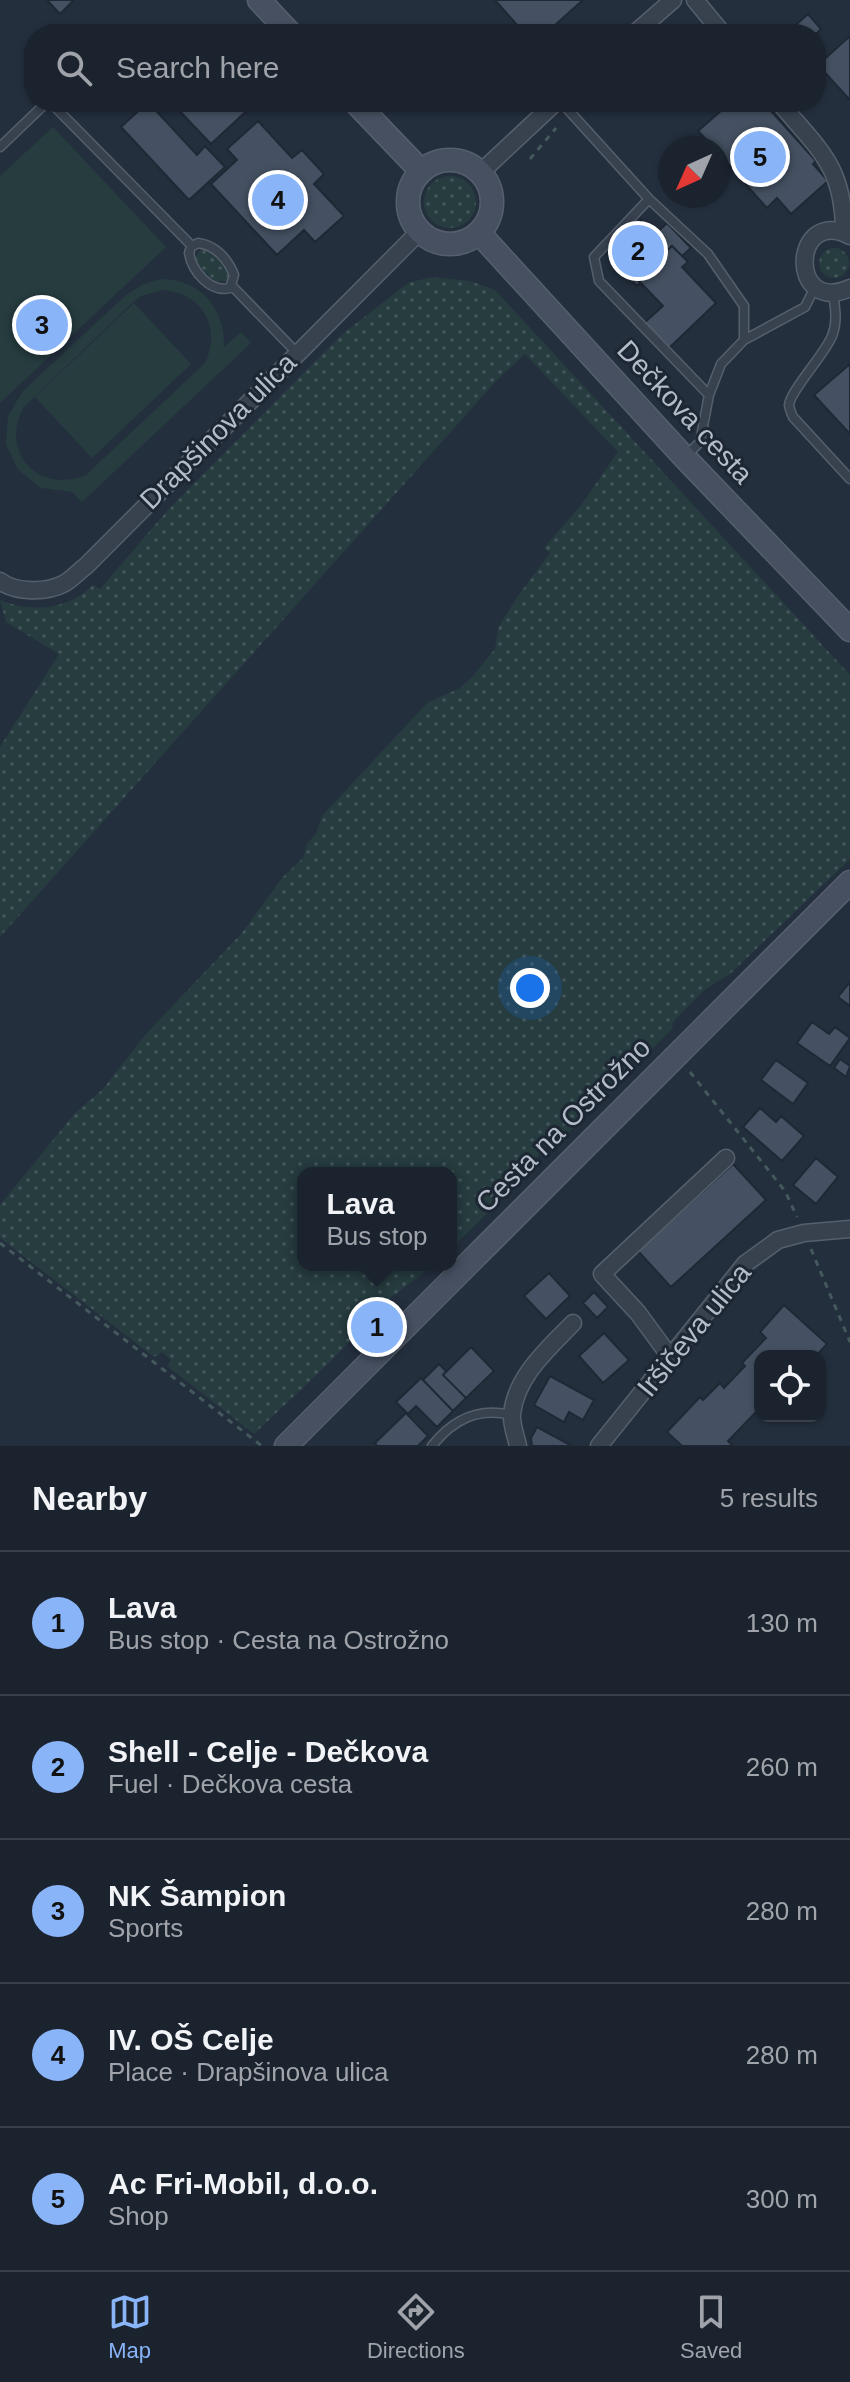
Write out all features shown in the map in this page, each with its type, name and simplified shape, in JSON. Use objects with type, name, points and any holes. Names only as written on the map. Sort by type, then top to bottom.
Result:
[{"type":"street","points":[[259,0],[282,24]]},
{"type":"street","points":[[645,24],[673,0]]},
{"type":"street","points":[[695,0],[715,24]]},
{"type":"street","points":[[365,112],[421,171]]},
{"type":"street","points":[[480,173],[547,112]]},
{"type":"street","points":[[787,112],[829,162],[840,185],[847,234],[827,232],[812,240],[803,264],[815,286],[833,293],[850,288]]},
{"type":"street","points":[[444,160],[457,161],[480,173],[492,197],[487,223],[479,233],[468,241],[442,244],[419,232],[408,208],[413,182],[421,171],[444,160]]},
{"type":"street","name":"Drapšinova ulica","points":[[0,581],[33,591],[63,584],[86,566],[419,232]]},
{"type":"street","name":"Dečkova cesta","points":[[479,233],[684,457],[850,630]]},
{"type":"street","name":"Cesta na Ostrožno","points":[[286,1446],[850,882]]},
{"type":"street","points":[[671,1358],[638,1313],[602,1274],[726,1158]]},
{"type":"street","name":"Iršičeva ulica","points":[[599,1446],[745,1264],[778,1240],[804,1233],[850,1229]]},
{"type":"street","points":[[518,1446],[512,1415],[520,1389],[532,1366],[573,1323]]},
{"type":"lane","points":[[0,147],[37,112]]},
{"type":"lane","points":[[58,112],[192,246]]},
{"type":"lane","points":[[567,112],[649,199],[708,254],[744,306],[744,340]]},
{"type":"lane","points":[[649,199],[594,257],[599,281],[709,395]]},
{"type":"lane","points":[[232,286],[218,288],[201,277],[189,259],[192,246],[205,244],[223,256],[233,272],[232,286],[296,352]]},
{"type":"lane","points":[[684,457],[700,442],[709,395],[721,364],[744,340],[805,307],[815,286]]},
{"type":"lane","points":[[833,293],[836,319],[833,334],[824,352],[792,396],[789,406],[793,417],[850,479]]},
{"type":"lane","points":[[432,1446],[442,1432],[464,1417],[499,1412],[512,1415]]},
{"type":"path","points":[[676,1054],[785,1191],[850,1342]]},
{"type":"path","points":[[0,1243],[262,1446]]},
{"type":"green space","points":[[53,127],[166,247],[0,403],[0,176]]},
{"type":"green space","points":[[450,176],[469,183],[476,202],[469,221],[450,228],[431,221],[424,202],[431,183]]},
{"type":"green space","points":[[834,248],[845,252],[849,263],[845,274],[834,278],[823,274],[819,263],[823,252]]},
{"type":"green space","points":[[201,249],[222,259],[227,269],[227,281],[216,282],[202,270],[195,257]]},
{"type":"green space","points":[[432,277],[470,281],[495,290],[850,675],[850,859],[730,974],[704,990],[673,1022],[672,1029],[565,1136],[544,1149],[531,1170],[457,1243],[457,1167],[297,1167],[297,1271],[426,1271],[389,1299],[330,1362],[254,1434],[167,1366],[171,1360],[162,1352],[154,1357],[0,1238],[0,1205],[75,1113],[103,1089],[145,1035],[241,934],[283,877],[303,858],[307,843],[316,834],[322,816],[427,703],[460,688],[473,676],[495,649],[499,626],[550,553],[544,548],[581,505],[618,452],[525,354],[497,380],[0,937],[0,747],[59,654],[6,622],[0,600],[25,607],[49,607],[72,600],[93,585],[100,589],[167,511],[340,336],[408,283]]},
{"type":"green space","points":[[160,279],[175,280],[199,290],[215,308],[224,347],[241,332],[251,343],[82,502],[72,492],[41,488],[18,470],[6,444],[8,416],[23,391],[126,295]],"holes":[[[163,290],[177,293],[198,305],[205,314],[211,337],[205,363],[86,475],[53,479],[28,466],[20,454],[17,441],[17,425],[23,408],[141,296]]]},
{"type":"green space","points":[[134,303],[191,364],[92,458],[35,397]]},
{"type":"building","points":[[47,0],[74,0],[60,14]]},
{"type":"building","points":[[495,0],[583,0],[556,24],[516,24]]},
{"type":"building","points":[[808,14],[817,24],[797,24]]},
{"type":"building","points":[[850,36],[850,100],[826,74],[826,58]]},
{"type":"building","points":[[137,112],[157,112],[197,155],[205,146],[225,167],[189,200],[121,127]]},
{"type":"building","points":[[181,112],[245,112],[211,144]]},
{"type":"building","points":[[720,112],[772,112],[816,161],[813,164],[828,181],[791,214],[777,198],[767,208],[730,166],[730,136],[703,136],[698,131]]},
{"type":"building","points":[[258,121],[292,158],[302,150],[324,174],[314,184],[344,216],[315,242],[304,230],[277,255],[211,184],[237,160],[227,149]]},
{"type":"building","points":[[641,220],[655,234],[667,223],[691,248],[682,256],[672,246],[637,279],[640,283],[637,286],[606,253]]},
{"type":"building","points":[[672,246],[688,262],[682,267],[716,303],[667,350],[643,324],[663,306],[637,279]]},
{"type":"building","points":[[850,364],[850,434],[814,395]]},
{"type":"building","points":[[850,982],[850,1006],[838,997]]},
{"type":"building","points":[[812,1022],[829,1034],[835,1027],[850,1038],[830,1066],[797,1043]]},
{"type":"building","points":[[840,1059],[850,1066],[846,1077],[834,1068]]},
{"type":"building","points":[[776,1060],[808,1083],[793,1104],[761,1080]]},
{"type":"building","points":[[760,1108],[776,1122],[781,1116],[804,1136],[782,1161],[743,1127]]},
{"type":"building","points":[[816,1158],[838,1177],[816,1204],[793,1185]]},
{"type":"building","points":[[733,1164],[766,1200],[671,1287],[638,1251]]},
{"type":"building","points":[[549,1273],[570,1296],[546,1319],[524,1296]]},
{"type":"building","points":[[594,1292],[608,1307],[597,1318],[583,1303]]},
{"type":"building","points":[[784,1305],[827,1344],[822,1350],[754,1350],[766,1338],[760,1332]]},
{"type":"building","points":[[604,1333],[629,1360],[603,1383],[579,1356]]},
{"type":"building","points":[[471,1347],[494,1371],[466,1398],[443,1375]]},
{"type":"building","points":[[754,1350],[754,1414],[728,1441],[733,1446],[682,1446],[667,1432],[700,1397],[703,1400],[720,1383],[724,1388],[745,1366],[742,1363]]},
{"type":"building","points":[[439,1364],[446,1371],[443,1375],[466,1398],[453,1411],[423,1380]]},
{"type":"building","points":[[550,1376],[594,1400],[583,1420],[569,1412],[564,1422],[534,1405]]},
{"type":"building","points":[[421,1378],[453,1411],[437,1427],[416,1406],[408,1414],[396,1402]]},
{"type":"building","points":[[406,1413],[428,1436],[418,1446],[377,1446],[375,1443]]},
{"type":"building","points":[[537,1427],[572,1446],[532,1446],[531,1438]]},
{"type":"place","name":"Ac Fri-Mobil, d.o.o.","points":[[760,157]]},
{"type":"place","name":"IV. OŠ Celje","points":[[278,200]]},
{"type":"place","name":"Shell - Celje - Dečkova","points":[[638,251]]},
{"type":"place","name":"NK Šampion","points":[[42,325]]},
{"type":"place","name":"Lava","points":[[377,1327]]}]
